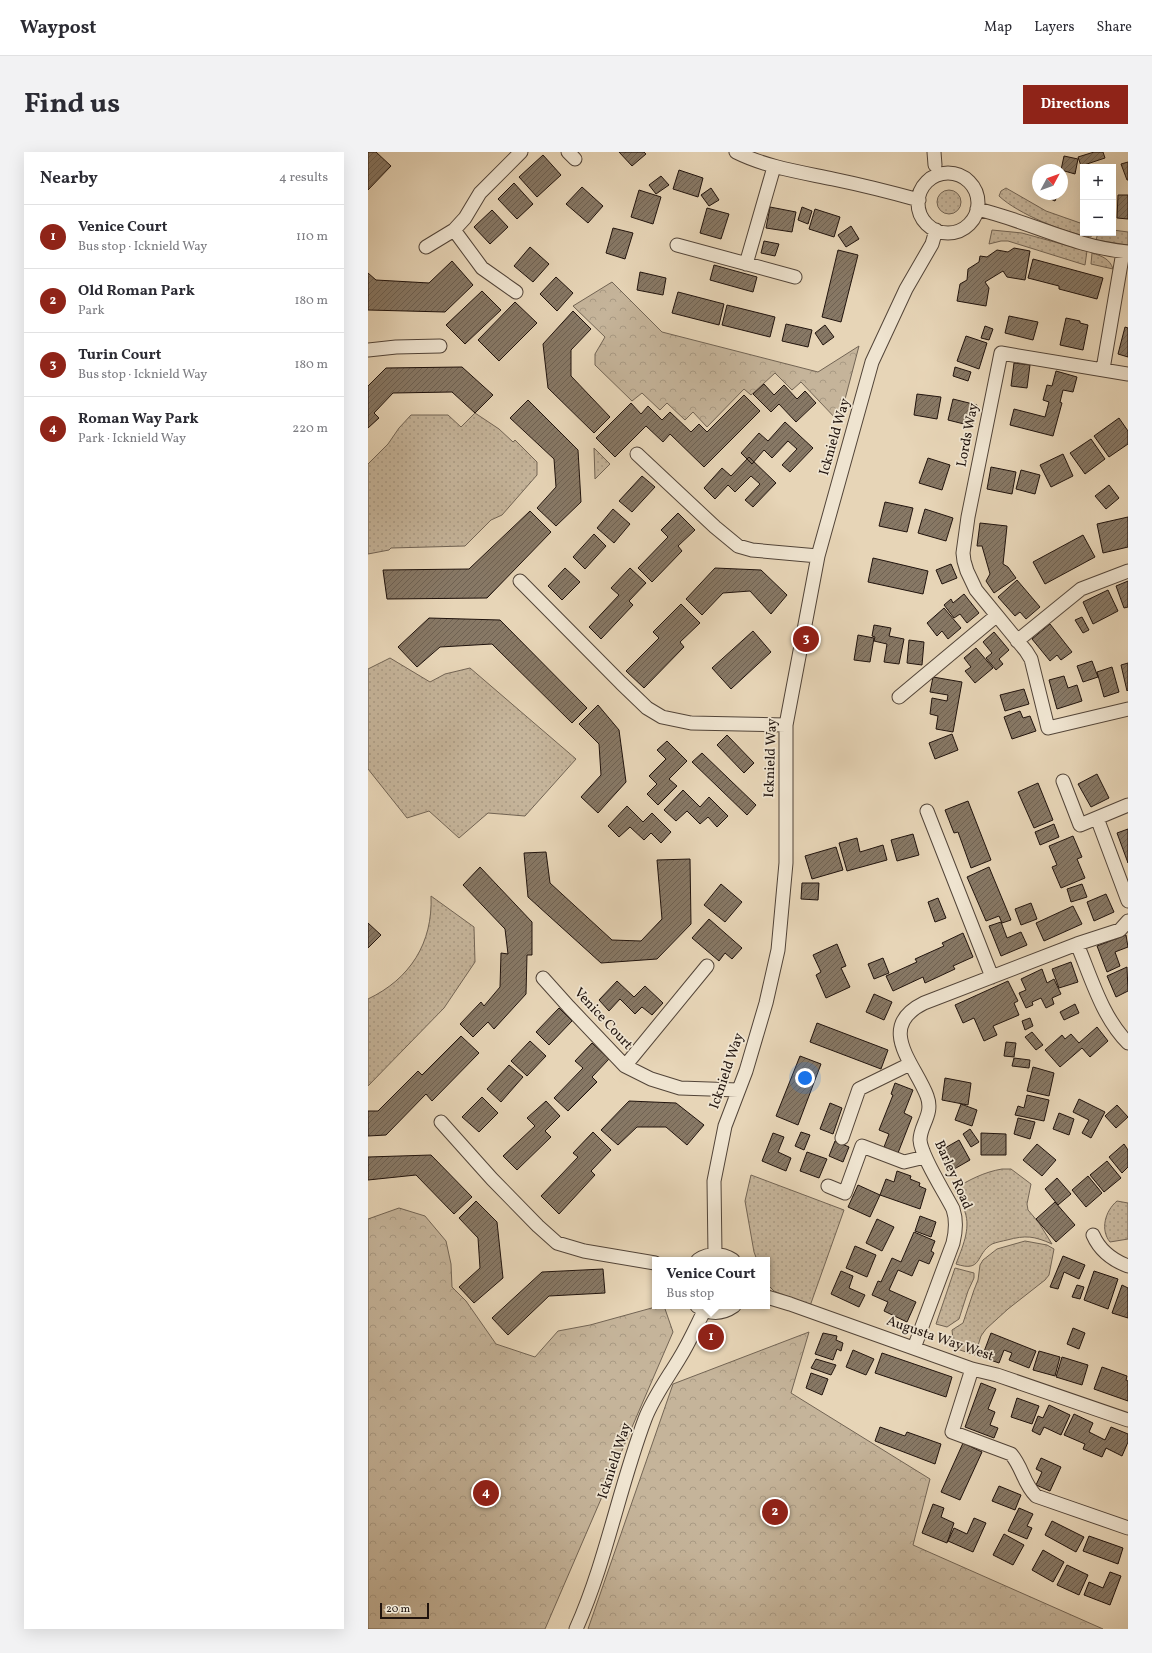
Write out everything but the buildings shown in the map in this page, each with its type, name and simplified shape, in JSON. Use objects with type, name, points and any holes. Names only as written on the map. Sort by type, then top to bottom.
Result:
[{"type":"street","points":[[426,247],[454,230],[465,218],[480,193],[521,152]]},
{"type":"street","points":[[736,152],[774,167],[872,187],[919,200]]},
{"type":"street","points":[[934,152],[935,165]]},
{"type":"street","points":[[746,264],[774,167]]},
{"type":"street","points":[[953,174],[964,178],[973,187],[978,197],[978,209],[972,221],[962,230],[949,233],[930,227],[922,218],[919,200],[923,188],[931,179],[940,175],[953,174]]},
{"type":"street","points":[[978,209],[991,212],[1064,238],[1105,249],[1125,252],[1103,369]]},
{"type":"street","points":[[454,230],[482,268],[516,292]]},
{"type":"street","name":"Icknield Way","points":[[715,1254],[714,1181],[725,1126],[746,1071],[766,1003],[778,950],[786,863],[786,724],[818,556],[872,362],[906,289],[932,244],[936,230]]},
{"type":"street","points":[[677,245],[795,277]]},
{"type":"street","points":[[368,350],[396,347],[440,346]]},
{"type":"street","name":"Lords Way","points":[[1128,374],[1001,353],[968,517],[963,553],[967,571],[973,585],[996,616],[1026,651],[1034,670],[1048,728],[1128,709]]},
{"type":"street","points":[[637,454],[714,527],[738,546],[752,550],[818,556]]},
{"type":"street","points":[[1017,641],[1081,589],[1128,571]]},
{"type":"street","points":[[520,581],[621,683],[647,708],[662,718],[691,723],[786,724]]},
{"type":"street","points":[[899,697],[996,616]]},
{"type":"street","points":[[1063,781],[1080,825],[1128,805]]},
{"type":"street","points":[[927,811],[992,977]]},
{"type":"street","points":[[1097,818],[1128,901],[1128,905]]},
{"type":"street","name":"Barley Road","points":[[914,1348],[953,1243],[956,1224],[954,1209],[922,1150],[920,1136],[927,1120],[929,1104],[927,1096],[903,1048],[900,1031],[901,1025],[907,1014],[914,1008],[924,1003],[1078,944],[1120,930],[1128,921]]},
{"type":"street","points":[[1078,944],[1104,1007],[1117,1029],[1128,1043]]},
{"type":"street","points":[[625,1066],[707,966]]},
{"type":"street","name":"Venice Court","points":[[544,978],[568,1006],[625,1066],[651,1080],[680,1088],[738,1090]]},
{"type":"street","points":[[842,1138],[859,1089],[910,1064]]},
{"type":"street","points":[[441,1122],[497,1184],[538,1226],[558,1243],[584,1251],[652,1262]]},
{"type":"street","points":[[828,1186],[845,1193],[862,1146],[904,1162],[925,1157]]},
{"type":"street","points":[[1093,1235],[1096,1242],[1105,1253],[1128,1266]]},
{"type":"street","points":[[704,1257],[715,1254],[728,1257]]},
{"type":"street","name":"Augusta Way West","points":[[770,1298],[1128,1420]]},
{"type":"street","name":"Icknield Way","points":[[576,1629],[607,1540],[629,1464],[646,1417],[658,1392],[688,1344],[701,1309]]},
{"type":"street","name":"Icknield Way","points":[[706,1309],[721,1312],[728,1309]]},
{"type":"street","points":[[972,1368],[951,1436],[1011,1454],[1017,1461],[1029,1489],[1036,1496],[1128,1528]]},
{"type":"green space","points":[[1006,188],[1046,211],[1080,223],[1080,235],[1055,227],[1030,216],[1007,203],[999,196],[1001,191]]},
{"type":"green space","points":[[949,190],[957,194],[961,202],[957,210],[949,214],[941,210],[937,202],[941,194]]},
{"type":"green space","points":[[992,230],[1022,233],[1087,251],[1085,265],[1008,241],[989,244]]},
{"type":"green space","points":[[1116,230],[1128,232],[1128,245],[1096,240],[1097,236],[1116,236]]},
{"type":"green space","points":[[1092,253],[1105,258],[1113,269],[1091,264]]},
{"type":"green space","points":[[612,282],[662,332],[818,372],[859,346],[839,422],[801,382],[792,390],[775,373],[751,395],[744,389],[707,427],[693,412],[685,420],[667,403],[660,410],[642,393],[632,401],[595,365],[595,354],[605,337],[573,306]]},
{"type":"green space","points":[[475,413],[499,429],[513,442],[515,440],[537,462],[537,475],[502,515],[491,520],[465,546],[391,548],[389,550],[368,554],[368,464],[388,444],[399,428],[411,415],[448,415],[461,427]]},
{"type":"green space","points":[[594,448],[610,464],[595,479]]},
{"type":"green space","points":[[390,658],[430,682],[445,674],[470,668],[576,759],[525,816],[488,813],[459,838],[429,811],[407,818],[368,769],[368,669]]},
{"type":"green space","points":[[431,896],[474,927],[475,962],[444,1008],[368,1086],[368,999],[383,991],[396,981],[416,958],[428,929],[431,913]]},
{"type":"green space","points":[[1002,1169],[1011,1169],[1031,1184],[1027,1204],[1028,1210],[1039,1223],[1052,1244],[1030,1237],[1014,1238],[992,1244],[987,1248],[978,1261],[971,1266],[956,1264],[965,1238],[967,1218],[954,1189],[965,1182],[989,1172]]},
{"type":"green space","points":[[751,1175],[844,1210],[810,1306],[774,1291],[770,1287],[770,1257],[756,1257],[745,1201]]},
{"type":"green space","points":[[1117,1201],[1128,1203],[1128,1239],[1110,1242],[1105,1232],[1105,1221],[1109,1210]]},
{"type":"green space","points":[[399,1208],[425,1216],[446,1241],[451,1264],[452,1287],[466,1301],[496,1344],[535,1357],[558,1331],[590,1325],[652,1308],[665,1309],[673,1332],[545,1629],[368,1629],[368,1219]]},
{"type":"green space","points":[[1025,1241],[1047,1245],[1054,1249],[1049,1275],[986,1329],[981,1336],[975,1355],[954,1348],[952,1330],[963,1323],[978,1280],[980,1265],[983,1260],[997,1249]]},
{"type":"green space","points":[[955,1268],[974,1273],[974,1278],[959,1319],[947,1327],[936,1324]]},
{"type":"green space","points":[[809,1332],[791,1393],[930,1479],[913,1545],[1103,1629],[588,1629],[673,1384]]},
{"type":"place","name":"Turin Court","points":[[806,639]]},
{"type":"place","name":"Venice Court","points":[[711,1337]]},
{"type":"place","name":"Roman Way Park","points":[[486,1493]]},
{"type":"place","name":"Old Roman Park","points":[[775,1512]]}]
